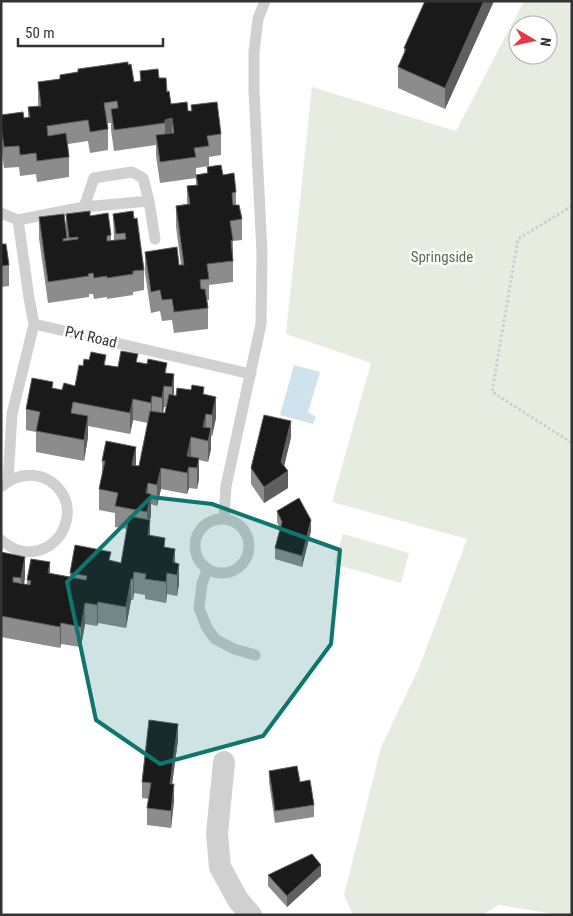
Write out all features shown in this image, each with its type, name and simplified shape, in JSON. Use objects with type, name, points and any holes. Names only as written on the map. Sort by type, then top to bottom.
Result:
[{"type":"street","points":[[224,762],[216,834],[220,867],[238,900],[252,915]]},
{"type":"lane","points":[[224,518],[226,486],[261,324],[262,253],[254,91],[254,52],[258,19],[265,1]]},
{"type":"lane","points":[[84,207],[94,178],[132,172],[143,178],[155,239]]},
{"type":"lane","points":[[1,213],[18,220],[84,207],[149,201]]},
{"type":"lane","points":[[4,484],[12,414],[34,324],[18,220]]},
{"type":"lane","name":"Pvt Road","points":[[34,324],[251,374]]},
{"type":"lane","points":[[1,540],[9,547],[21,551],[34,552],[46,548],[56,541],[64,531],[67,518],[67,506],[62,494],[54,484],[44,478],[32,475],[19,476],[4,484]]},
{"type":"lane","points":[[224,518],[232,520],[246,533],[249,541],[249,550],[241,566],[233,571],[215,573],[200,563],[194,546],[200,529],[215,519],[224,518]]},
{"type":"lane","points":[[207,569],[202,584],[199,608],[207,628],[215,639],[234,649],[255,655]]},
{"type":"path","points":[[572,206],[518,239],[492,392],[572,443]]},
{"type":"highlighted area","points":[[151,497],[212,504],[340,550],[331,644],[263,736],[160,764],[96,720],[67,582]]},
{"type":"green space","name":"Springside","points":[[524,1],[572,1],[572,915],[499,905],[482,915],[353,915],[344,895],[381,747],[419,668],[467,539],[332,502],[371,363],[286,334],[312,87],[456,131],[508,32],[508,65],[558,65],[558,15],[517,15]]},
{"type":"green space","points":[[343,534],[409,553],[401,583],[334,564]]},
{"type":"water","points":[[294,365],[320,372],[308,412],[316,417],[313,424],[280,415]]},
{"type":"building","points":[[425,1],[484,1],[445,88],[398,67],[406,49],[404,48]]},
{"type":"building","points":[[128,62],[128,65],[131,64],[134,82],[141,81],[140,71],[158,69],[159,78],[166,78],[167,92],[169,91],[171,104],[187,102],[188,111],[192,111],[191,105],[217,102],[221,134],[207,136],[209,146],[194,148],[196,157],[160,162],[156,135],[174,133],[172,118],[165,120],[165,123],[114,130],[111,109],[118,108],[117,101],[104,103],[108,129],[90,132],[88,120],[47,126],[48,136],[66,133],[69,157],[37,161],[36,153],[20,155],[19,146],[4,147],[1,115],[23,112],[24,118],[30,117],[28,107],[41,106],[38,82],[60,79],[60,75],[78,72],[78,69]]},
{"type":"building","points":[[221,165],[223,175],[234,173],[236,192],[232,193],[233,205],[239,205],[242,219],[230,221],[233,240],[231,241],[233,261],[207,264],[209,279],[200,280],[201,289],[205,289],[208,308],[174,312],[172,299],[162,300],[160,290],[151,292],[145,252],[177,247],[179,265],[184,265],[176,206],[190,204],[187,186],[198,185],[196,175],[208,173],[207,167]]},
{"type":"building","points":[[90,211],[90,216],[108,213],[111,235],[107,236],[107,241],[126,239],[125,233],[116,234],[113,214],[133,211],[134,219],[137,218],[144,270],[133,271],[133,274],[107,278],[107,276],[94,278],[93,273],[88,274],[89,276],[48,282],[39,217],[64,214],[67,238],[63,239],[63,241],[78,239],[78,237],[69,238],[66,214]]},
{"type":"building","points":[[1,244],[6,244],[9,265],[1,266]]},
{"type":"building","points":[[121,351],[138,354],[136,362],[147,364],[148,359],[167,363],[165,373],[174,374],[172,387],[164,386],[162,398],[152,396],[151,403],[133,399],[130,413],[73,402],[71,413],[88,416],[84,440],[36,431],[40,412],[26,409],[32,378],[53,382],[52,388],[62,390],[64,383],[75,386],[79,365],[83,366],[84,359],[89,360],[91,352],[106,355],[104,365],[118,367]]},
{"type":"building","points":[[192,385],[204,387],[203,394],[216,397],[212,415],[206,414],[203,427],[211,428],[208,441],[191,437],[187,456],[199,458],[197,468],[189,467],[187,473],[161,468],[157,485],[148,483],[146,493],[151,494],[147,512],[115,506],[118,493],[99,489],[105,461],[102,461],[106,441],[136,447],[132,465],[139,466],[150,411],[165,413],[169,394],[176,396],[177,388],[191,390]]},
{"type":"building","points":[[264,415],[291,421],[281,462],[288,471],[264,487],[251,468]]},
{"type":"building","points":[[299,498],[311,520],[302,556],[275,548],[282,522],[277,511]]},
{"type":"building","points":[[129,516],[150,520],[148,535],[165,538],[164,547],[175,549],[173,562],[179,564],[177,575],[167,573],[166,582],[145,579],[146,574],[134,572],[126,607],[98,602],[97,605],[85,603],[81,627],[61,623],[60,627],[1,616],[1,552],[25,557],[21,578],[13,577],[13,582],[30,585],[31,581],[27,580],[31,559],[50,562],[48,573],[86,580],[87,576],[70,573],[75,545],[111,552],[109,560],[121,563]]},
{"type":"building","points":[[149,720],[178,724],[170,784],[174,784],[171,811],[147,808],[151,783],[142,782]]},
{"type":"building","points":[[297,766],[300,782],[310,780],[314,805],[275,811],[269,771]]},
{"type":"building","points":[[312,854],[321,865],[287,896],[268,875]]}]
